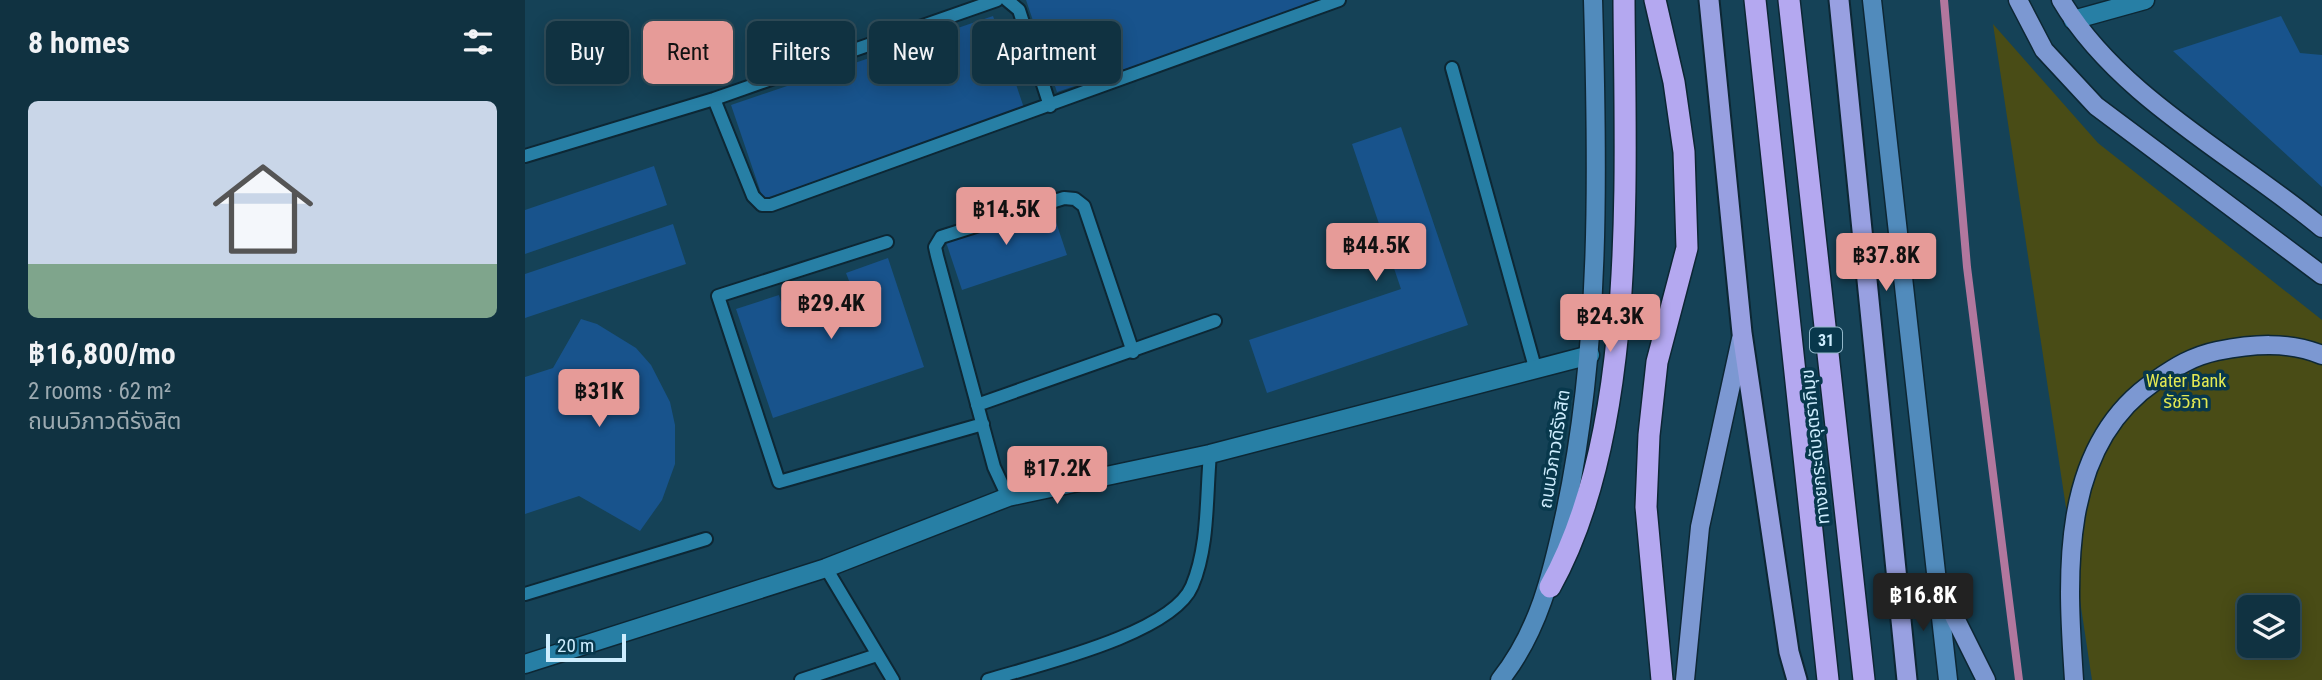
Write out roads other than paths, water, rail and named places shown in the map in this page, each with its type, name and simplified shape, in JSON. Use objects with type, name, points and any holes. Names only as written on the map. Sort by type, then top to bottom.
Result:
[{"type":"highway","points":[[1550,587],[1579,527],[1606,412],[1616,343],[1625,174],[1624,0]]},
{"type":"highway","points":[[1654,0],[1674,82],[1684,152],[1687,248],[1657,362],[1649,435],[1646,507],[1661,680]]},
{"type":"highway","points":[[1709,0],[1742,333],[1789,652],[1797,680]]},
{"type":"highway","name":"ทางยกระดับอุตราภิมุข","points":[[1755,0],[1828,680]]},
{"type":"highway","name":"ทางยกระดับอุตราภิมุข","points":[[1789,0],[1864,680]]},
{"type":"highway","points":[[1839,0],[1907,680]]},
{"type":"main road","name":"ถนนวิภาวดีรังสิต","points":[[1500,680],[1520,654],[1550,587],[1574,473],[1590,355],[1596,107],[1593,0]]},
{"type":"main road","points":[[1872,0],[1948,680]]},
{"type":"main road","points":[[2018,0],[2044,50],[2096,106],[2322,275]]},
{"type":"main road","points":[[2061,0],[2093,46],[2151,98],[2322,228]]},
{"type":"main road","points":[[1685,680],[1700,527],[1742,333]]},
{"type":"main road","points":[[2074,680],[2069,609],[2072,541],[2082,488],[2096,448],[2120,410],[2146,387],[2177,366],[2202,354],[2243,346],[2282,345],[2322,355]]},
{"type":"main road","points":[[1937,582],[1986,680]]},
{"type":"main road","points":[[1789,652],[1789,680]]},
{"type":"street","points":[[2073,20],[2145,0]]},
{"type":"street","points":[[525,664],[826,568],[1009,497],[1210,454],[1590,355]]},
{"type":"lane","points":[[525,156],[714,99],[997,0]]},
{"type":"lane","points":[[1007,0],[1019,10],[1050,106]]},
{"type":"lane","points":[[714,99],[753,196],[762,205],[792,199],[1339,0]]},
{"type":"lane","points":[[1452,68],[1536,371]]},
{"type":"lane","points":[[1009,497],[994,467],[937,256],[935,247],[941,237],[1064,198],[1075,199],[1084,206],[1133,352]]},
{"type":"lane","points":[[887,242],[718,296],[779,482],[983,424]]},
{"type":"lane","points":[[977,405],[1215,321]]},
{"type":"lane","points":[[988,680],[1135,634],[1179,603],[1191,589],[1200,565],[1210,454]]},
{"type":"lane","points":[[525,594],[706,539]]},
{"type":"lane","points":[[826,568],[893,680]]},
{"type":"lane","points":[[801,680],[877,655]]},
{"type":"waterway","points":[[1944,0],[1967,267],[2019,680]]},
{"type":"park label","name":"Water Bank รัชวิภา","points":[[2186,390]]}]
